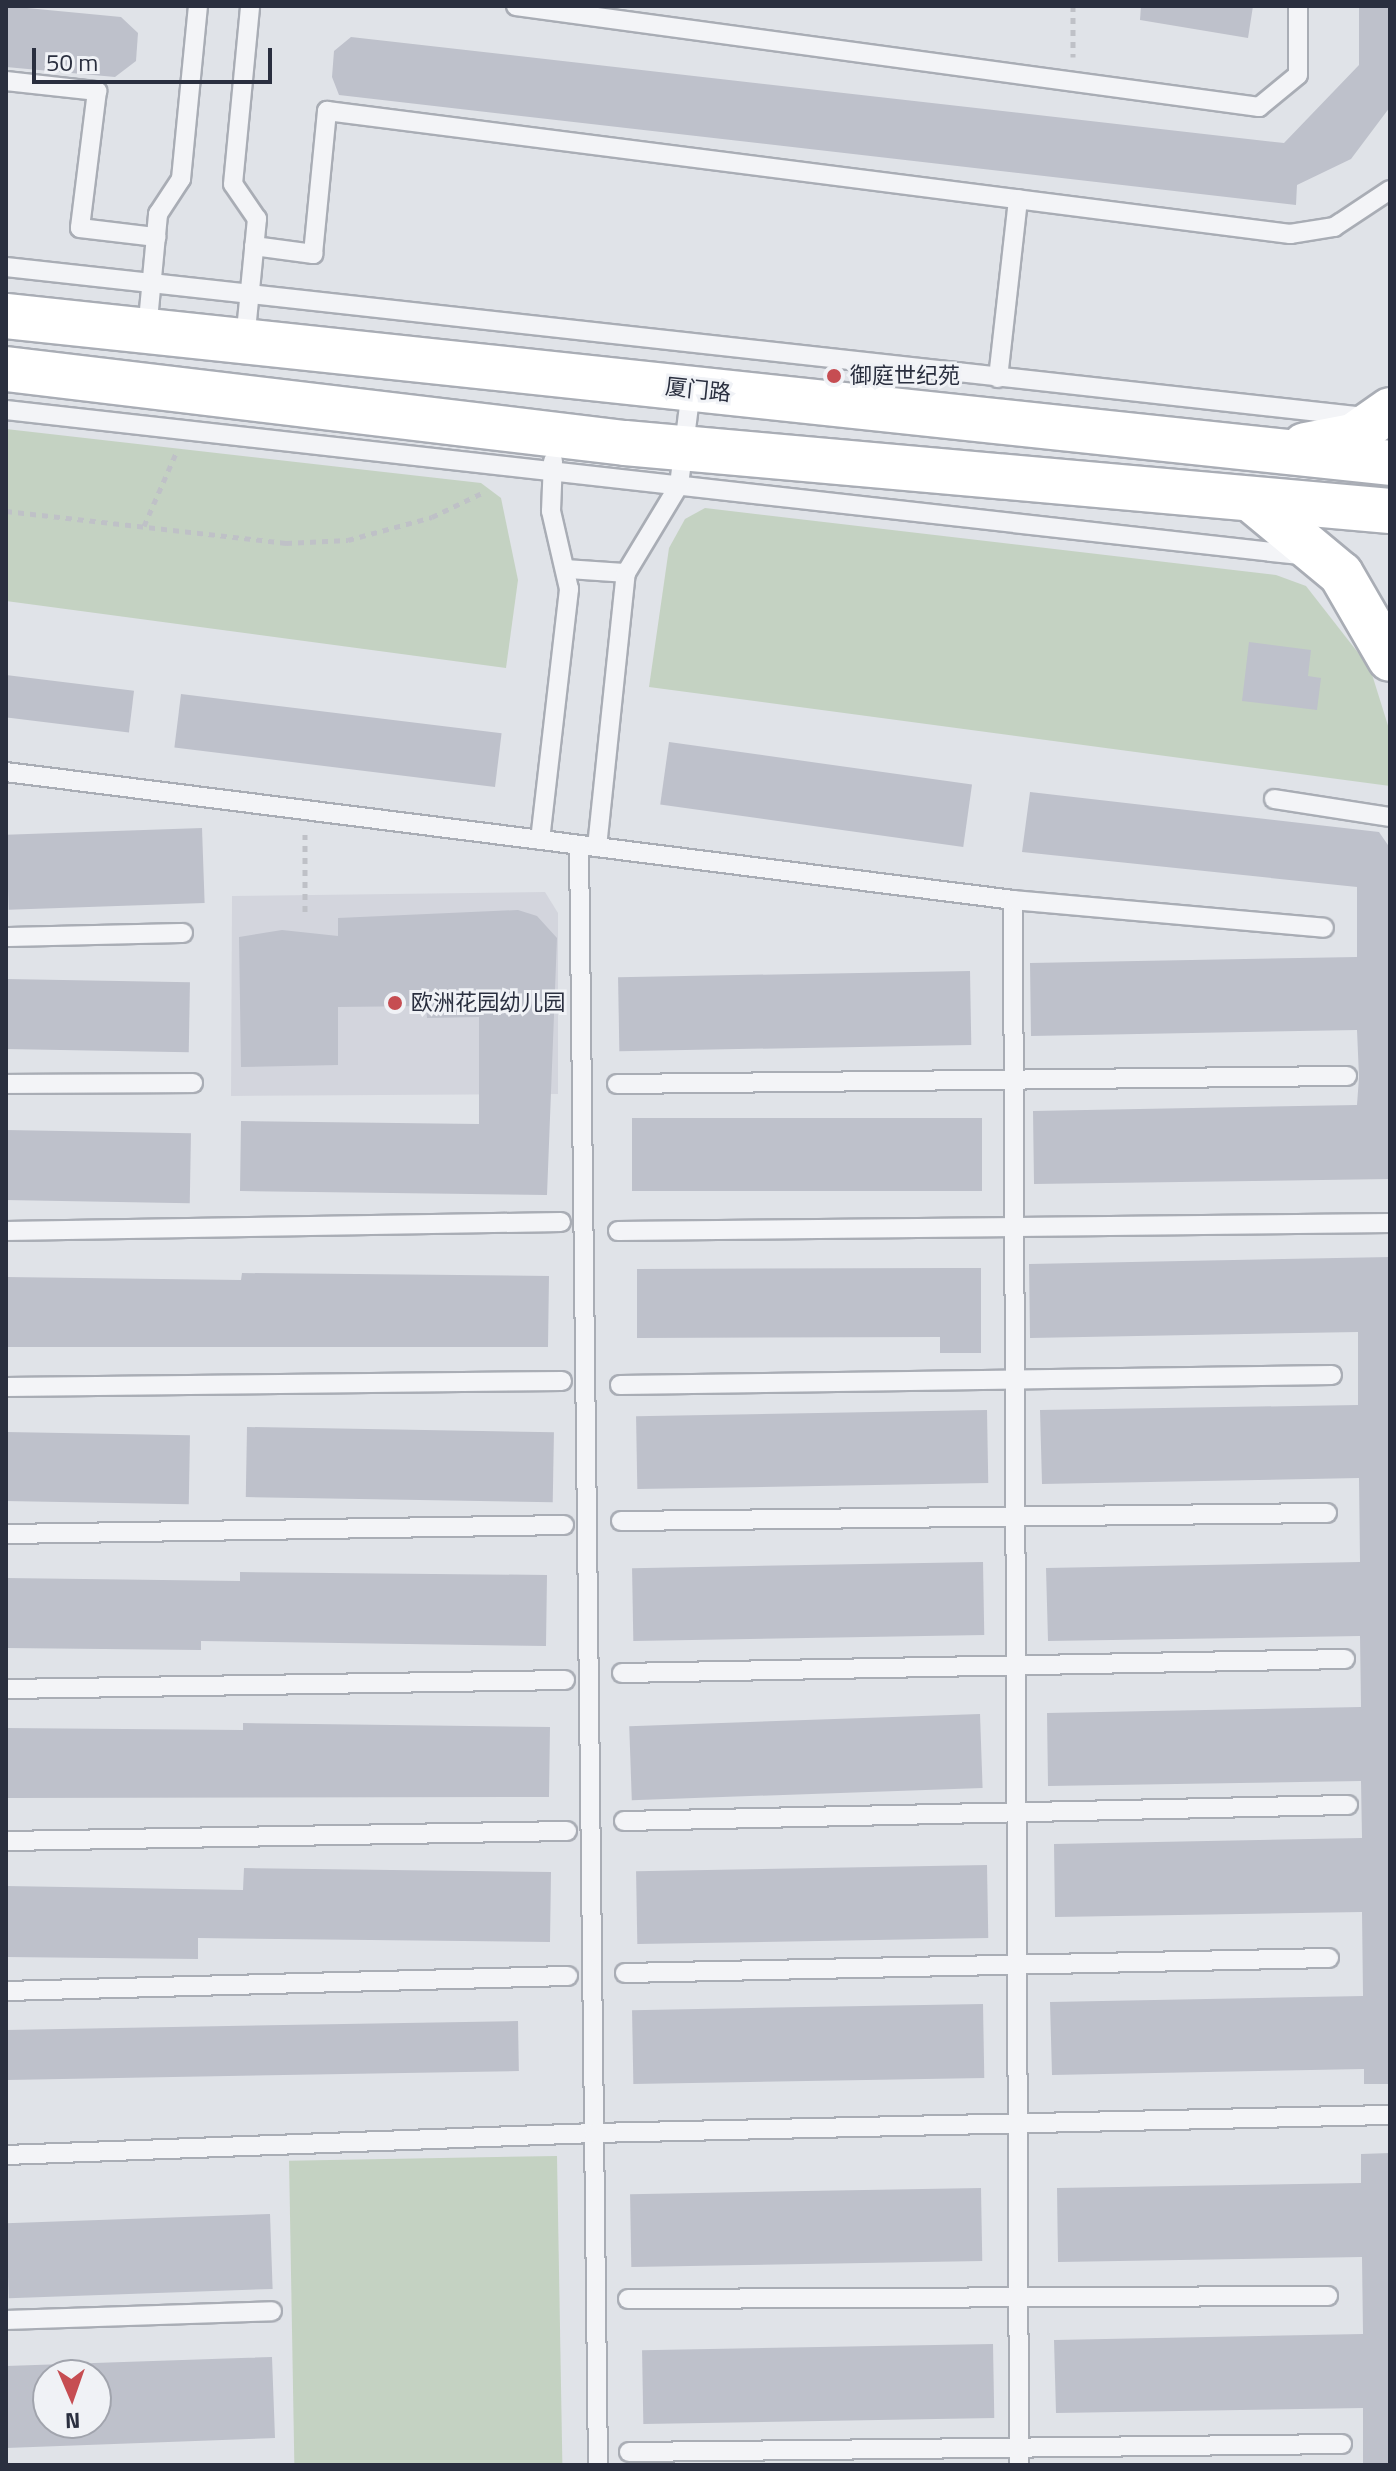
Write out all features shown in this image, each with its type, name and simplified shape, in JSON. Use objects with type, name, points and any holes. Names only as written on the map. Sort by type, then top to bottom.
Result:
[{"type":"street","name":"厦门路","points":[[6,316],[1390,463]]},
{"type":"street","points":[[6,369],[547,457],[1390,511]]},
{"type":"street","points":[[1269,451],[1353,436],[1385,414]]},
{"type":"street","points":[[1251,500],[1341,574],[1390,659]]},
{"type":"lane","points":[[147,331],[158,214],[181,179],[198,6]]},
{"type":"lane","points":[[245,341],[257,219],[233,184],[250,6]]},
{"type":"lane","points":[[516,6],[1259,107],[1298,75],[1298,6]]},
{"type":"lane","points":[[6,81],[97,91],[80,228],[156,237]]},
{"type":"lane","points":[[254,246],[313,254],[327,111],[1290,234],[1334,227],[1390,190]]},
{"type":"lane","points":[[998,378],[1018,199]]},
{"type":"lane","points":[[6,267],[998,378],[1385,414]]},
{"type":"lane","points":[[598,2465],[588,846],[626,573],[681,467],[691,390]]},
{"type":"lane","points":[[6,410],[186,430],[547,457],[554,537],[567,569],[540,840]]},
{"type":"lane","points":[[681,467],[1286,549],[1341,574]]},
{"type":"lane","points":[[567,569],[626,573]]},
{"type":"lane","points":[[6,772],[1013,900],[1324,928]]},
{"type":"lane","points":[[1274,799],[1390,817]]},
{"type":"lane","points":[[1013,900],[1019,2456]]},
{"type":"lane","points":[[6,937],[183,933]]},
{"type":"lane","points":[[617,1084],[1347,1076]]},
{"type":"lane","points":[[6,1084],[193,1083]]},
{"type":"lane","points":[[6,1231],[561,1222]]},
{"type":"lane","points":[[618,1231],[1390,1223]]},
{"type":"lane","points":[[620,1385],[1332,1375]]},
{"type":"lane","points":[[6,1387],[562,1381]]},
{"type":"lane","points":[[621,1521],[1327,1513]]},
{"type":"lane","points":[[6,1534],[564,1525]]},
{"type":"lane","points":[[622,1673],[1345,1659]]},
{"type":"lane","points":[[6,1689],[565,1680]]},
{"type":"lane","points":[[624,1821],[1348,1805]]},
{"type":"lane","points":[[6,1841],[567,1831]]},
{"type":"lane","points":[[625,1973],[1329,1958]]},
{"type":"lane","points":[[6,1991],[568,1976]]},
{"type":"lane","points":[[6,2155],[594,2133],[1018,2126],[1390,2115]]},
{"type":"lane","points":[[628,2299],[1328,2296]]},
{"type":"lane","points":[[6,2320],[272,2311]]},
{"type":"lane","points":[[629,2452],[1019,2456],[1342,2444]]},
{"type":"path","points":[[1073,6],[1073,82]]},
{"type":"path","points":[[144,526],[186,430]]},
{"type":"path","points":[[6,511],[286,543],[348,540],[432,517],[547,457]]},
{"type":"path","points":[[305,810],[305,913]]},
{"type":"shaded area","name":"欧洲花园幼儿园","points":[[545,892],[558,913],[558,1094],[231,1096],[232,896]]},
{"type":"green space","points":[[6,429],[481,483],[501,498],[518,580],[506,668],[6,601]]},
{"type":"green space","points":[[705,508],[1276,575],[1306,586],[1370,668],[1390,732],[1390,786],[649,687],[669,548],[685,519]]},
{"type":"green space","points":[[557,2156],[562,2465],[294,2465],[289,2161]]},
{"type":"building","points":[[6,6],[121,17],[138,33],[136,61],[115,77],[6,67]]},
{"type":"building","points":[[1141,6],[1253,6],[1248,38],[1140,20]]},
{"type":"building","points":[[1359,6],[1390,6],[1390,107],[1351,159],[1297,185],[1296,205],[339,95],[332,77],[334,51],[351,37],[1284,143],[1359,65]]},
{"type":"building","points":[[1249,642],[1311,650],[1308,676],[1321,678],[1317,710],[1242,701]]},
{"type":"building","points":[[6,675],[134,691],[129,732],[6,717]]},
{"type":"building","points":[[181,694],[502,733],[495,787],[174,748]]},
{"type":"building","points":[[669,742],[972,785],[963,847],[660,804]]},
{"type":"building","points":[[1030,792],[1379,832],[1390,848],[1390,1179],[1034,1184],[1033,1111],[1357,1105],[1359,1077],[1357,1030],[1031,1036],[1030,963],[1357,957],[1357,887],[1022,852]]},
{"type":"building","points":[[202,828],[205,903],[9,910],[6,835]]},
{"type":"building","name":"欧洲花园幼儿园","points":[[518,910],[537,916],[557,938],[547,1195],[240,1191],[241,1121],[479,1124],[479,1017],[427,1018],[426,1006],[338,1007],[338,1065],[241,1067],[239,937],[282,930],[338,936],[338,918]]},
{"type":"building","points":[[970,971],[971,1045],[619,1051],[618,977]]},
{"type":"building","points":[[6,979],[190,982],[189,1052],[6,1049]]},
{"type":"building","points":[[632,1118],[982,1118],[982,1191],[632,1191]]},
{"type":"building","points":[[6,1130],[191,1133],[190,1203],[6,1200]]},
{"type":"building","points":[[1390,1257],[1390,2084],[1364,2084],[1364,2069],[1052,2075],[1050,2002],[1363,1996],[1362,1912],[1055,1917],[1054,1844],[1362,1838],[1361,1781],[1048,1786],[1047,1713],[1361,1707],[1360,1636],[1048,1641],[1046,1568],[1360,1562],[1359,1478],[1042,1484],[1040,1410],[1358,1405],[1358,1332],[1030,1338],[1029,1264]]},
{"type":"building","points":[[981,1268],[981,1353],[940,1353],[940,1337],[637,1338],[637,1269]]},
{"type":"building","points":[[242,1273],[549,1276],[548,1347],[6,1347],[6,1277],[241,1280]]},
{"type":"building","points":[[987,1410],[988,1483],[637,1489],[636,1416]]},
{"type":"building","points":[[247,1427],[554,1432],[553,1502],[246,1497]]},
{"type":"building","points":[[6,1432],[190,1435],[189,1504],[6,1501]]},
{"type":"building","points":[[983,1562],[984,1635],[633,1641],[632,1568]]},
{"type":"building","points":[[240,1572],[547,1575],[546,1646],[201,1641],[201,1650],[6,1648],[6,1578],[240,1581]]},
{"type":"building","points":[[980,1714],[983,1788],[632,1800],[629,1726]]},
{"type":"building","points":[[243,1723],[550,1727],[549,1797],[6,1798],[6,1728],[243,1730]]},
{"type":"building","points":[[987,1865],[988,1938],[637,1944],[636,1871]]},
{"type":"building","points":[[244,1868],[551,1872],[550,1942],[198,1938],[198,1959],[6,1957],[6,1886],[243,1890]]},
{"type":"building","points":[[983,2004],[984,2078],[633,2084],[632,2010]]},
{"type":"building","points":[[518,2021],[519,2071],[7,2080],[6,2030]]},
{"type":"building","points":[[1390,2153],[1390,2465],[1363,2465],[1363,2408],[1056,2413],[1054,2340],[1363,2334],[1362,2257],[1058,2262],[1057,2188],[1361,2183],[1361,2154]]},
{"type":"building","points":[[981,2188],[982,2261],[631,2267],[630,2194]]},
{"type":"building","points":[[270,2214],[273,2289],[9,2298],[6,2223]]},
{"type":"building","points":[[993,2344],[994,2418],[643,2424],[642,2350]]},
{"type":"building","points":[[272,2357],[275,2438],[6,2448],[6,2366],[32,2365],[32,2439],[112,2439],[112,2362]]},
{"type":"place","name":"御庭世纪苑","points":[[834,376]]},
{"type":"place","name":"欧洲花园幼儿园","points":[[395,1003]]}]
